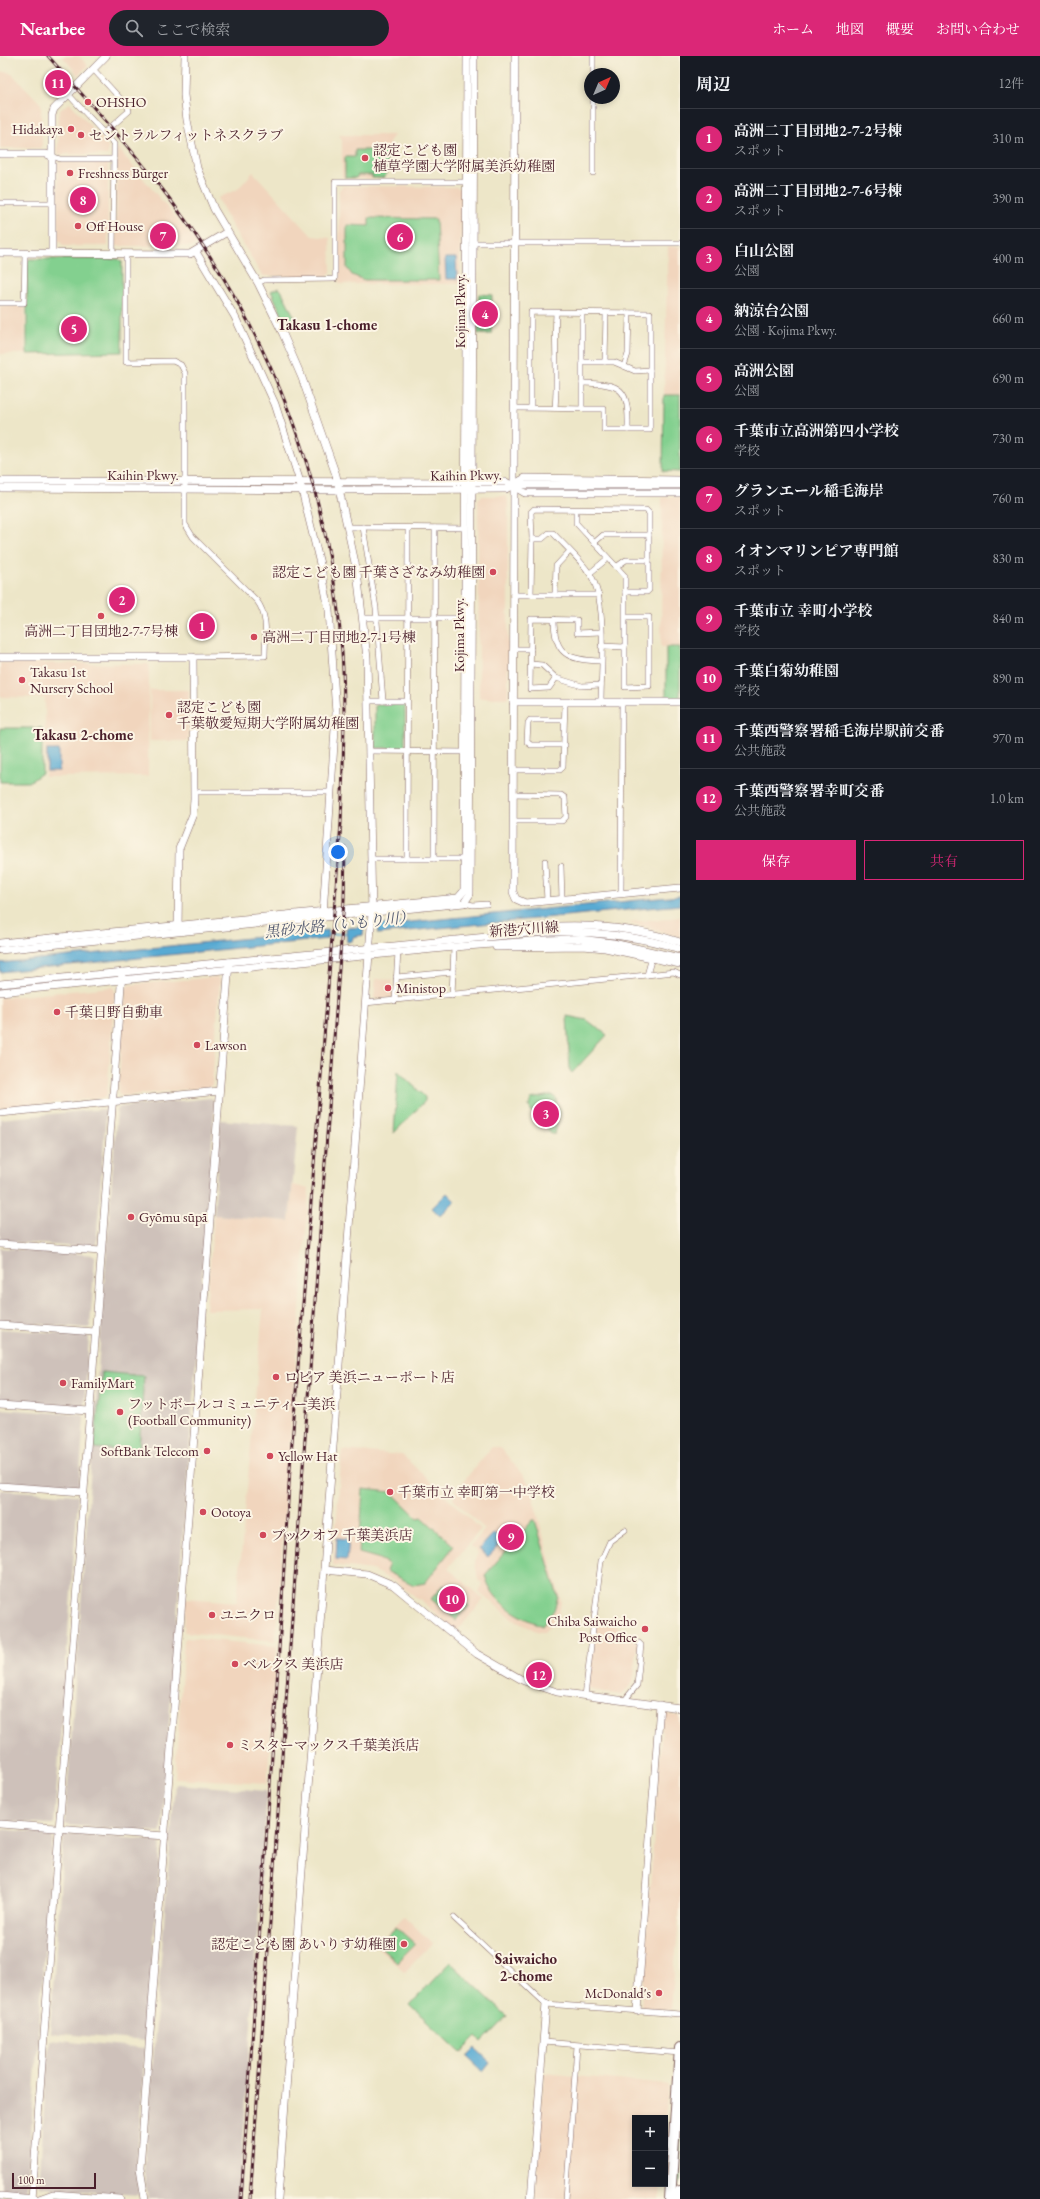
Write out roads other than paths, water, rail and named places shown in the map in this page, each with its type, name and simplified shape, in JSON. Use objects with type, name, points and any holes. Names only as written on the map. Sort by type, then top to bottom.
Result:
[{"type":"highway","points":[[670,2199],[680,2048]]},
{"type":"highway","points":[[678,2199],[680,2190]]},
{"type":"street","points":[[52,253],[52,115],[54,109],[106,56]]},
{"type":"street","points":[[185,56],[184,95],[189,140],[206,192],[227,232],[258,283],[302,378],[338,482],[348,527],[362,618],[368,701],[372,910],[370,947],[278,2199]]},
{"type":"street","name":"Kojima Pkwy.","points":[[467,56],[466,182],[469,485],[466,528],[468,618]]},
{"type":"street","name":"Kojima Pkwy.","points":[[464,902],[470,894],[468,618],[474,182],[474,56]]},
{"type":"street","points":[[515,56],[513,649],[514,896],[522,902],[547,901],[680,888]]},
{"type":"street","points":[[593,56],[593,68]]},
{"type":"street","points":[[93,69],[128,107],[129,110],[104,133]]},
{"type":"street","points":[[68,94],[114,144],[113,254]]},
{"type":"street","points":[[593,104],[593,173]]},
{"type":"street","points":[[0,154],[46,154],[60,159],[114,159]]},
{"type":"street","points":[[258,283],[264,280],[335,279],[335,182],[474,182]]},
{"type":"street","points":[[0,203],[52,203]]},
{"type":"street","points":[[0,253],[190,254],[196,252],[227,232]]},
{"type":"street","points":[[473,243],[680,243]]},
{"type":"street","points":[[196,252],[235,317],[252,351],[275,404],[301,485],[313,529],[329,610],[336,713],[323,914]]},
{"type":"street","points":[[0,303],[24,303],[25,254]]},
{"type":"street","points":[[0,657],[265,656],[264,612],[257,601],[188,531],[185,524],[185,374],[180,365],[173,362],[126,362],[126,254]]},
{"type":"street","points":[[514,408],[604,409],[604,430],[650,430],[650,313],[531,312],[531,408]]},
{"type":"street","points":[[555,408],[557,366],[554,341],[556,313]]},
{"type":"street","points":[[582,313],[582,409]]},
{"type":"street","points":[[605,362],[606,313]]},
{"type":"street","points":[[624,366],[628,354],[629,313]]},
{"type":"street","points":[[582,362],[614,362],[635,371],[650,370]]},
{"type":"street","points":[[582,383],[609,384],[620,390],[628,403],[628,430]]},
{"type":"street","points":[[514,485],[525,478],[680,480]]},
{"type":"street","name":"Kaihin Pkwy.","points":[[0,481],[184,485]]},
{"type":"street","name":"Kaihin Pkwy.","points":[[0,488],[301,485],[338,482],[469,485]]},
{"type":"street","name":"Kaihin Pkwy.","points":[[301,485],[340,490],[469,485],[506,482],[514,485]]},
{"type":"street","points":[[514,485],[680,485]]},
{"type":"street","points":[[514,485],[525,493],[680,493]]},
{"type":"street","points":[[531,595],[532,510],[646,510],[649,513],[650,590],[647,592],[625,592]]},
{"type":"street","points":[[576,510],[576,523],[625,576],[625,592],[625,617],[625,686],[649,686],[649,617],[625,617]]},
{"type":"street","points":[[348,527],[466,528]]},
{"type":"street","points":[[363,527],[377,618],[383,701]]},
{"type":"street","points":[[407,859],[408,528]]},
{"type":"street","points":[[434,859],[435,528]]},
{"type":"street","points":[[532,539],[542,539],[549,533],[553,533],[590,573],[598,595],[601,610],[601,702]]},
{"type":"street","points":[[594,543],[603,535],[649,535]]},
{"type":"street","points":[[555,595],[556,566],[570,552]]},
{"type":"street","points":[[590,573],[608,558]]},
{"type":"street","points":[[616,567],[626,560],[649,560]]},
{"type":"street","points":[[514,595],[598,595]]},
{"type":"street","points":[[362,618],[468,618]]},
{"type":"street","points":[[556,678],[549,688],[530,688],[531,619],[577,620],[577,633],[601,632]]},
{"type":"street","points":[[554,619],[554,634],[557,644],[566,655],[581,661],[601,661]]},
{"type":"street","points":[[601,646],[625,647]]},
{"type":"street","points":[[513,649],[531,649]]},
{"type":"street","points":[[178,929],[179,849],[193,814],[193,657]]},
{"type":"street","points":[[531,664],[542,665],[556,678],[582,686],[601,685]]},
{"type":"street","points":[[368,701],[407,702]]},
{"type":"street","points":[[513,702],[680,702]]},
{"type":"street","points":[[513,770],[560,770],[563,767],[565,745],[565,702]]},
{"type":"street","points":[[621,893],[622,702]]},
{"type":"street","points":[[564,720],[530,720],[528,723],[527,742],[530,744],[565,745]]},
{"type":"street","points":[[370,751],[468,752]]},
{"type":"street","name":"Kojima Pkwy.","points":[[372,910],[458,898],[464,891],[468,752]]},
{"type":"street","points":[[194,792],[330,792]]},
{"type":"street","points":[[513,794],[561,795],[565,798],[566,817],[562,821],[513,821]]},
{"type":"street","points":[[371,859],[464,859]]},
{"type":"street","points":[[545,861],[547,901]]},
{"type":"street","points":[[561,866],[562,899]]},
{"type":"street","points":[[0,950],[323,914],[464,902],[473,905],[487,904]]},
{"type":"street","points":[[446,942],[451,938],[496,931],[565,924],[623,929],[680,942]]},
{"type":"street","points":[[0,943],[178,929]]},
{"type":"street","name":"新港穴川線","points":[[228,966],[370,947],[446,942],[494,935],[571,932],[617,935],[680,949]]},
{"type":"street","name":"新港穴川線","points":[[228,966],[532,940],[578,939],[630,945],[680,958]]},
{"type":"street","points":[[452,995],[454,947],[463,950],[583,946],[605,948],[680,964]]},
{"type":"street","points":[[394,1001],[398,952]]},
{"type":"street","points":[[647,975],[652,957]]},
{"type":"street","points":[[0,984],[122,972],[228,966]]},
{"type":"street","points":[[0,992],[121,980],[228,966]]},
{"type":"street","points":[[145,2199],[140,2168],[228,966]]},
{"type":"street","points":[[32,2199],[122,972]]},
{"type":"street","points":[[396,977],[453,972]]},
{"type":"street","points":[[365,1003],[674,972],[680,975]]},
{"type":"street","points":[[0,1113],[219,1091]]},
{"type":"street","points":[[0,1244],[101,1251]]},
{"type":"street","points":[[0,1325],[95,1332]]},
{"type":"street","points":[[0,1405],[89,1412]]},
{"type":"street","points":[[0,1486],[83,1492]]},
{"type":"street","points":[[585,1696],[601,1561],[610,1541],[625,1530]]},
{"type":"street","points":[[324,1570],[367,1574],[382,1579],[401,1590],[472,1650],[496,1667],[538,1686],[557,1692],[680,1708]]},
{"type":"street","points":[[624,1701],[637,1685],[641,1645],[639,1643]]},
{"type":"street","points":[[637,2011],[660,1705]]},
{"type":"street","points":[[0,1824],[165,1836]]},
{"type":"street","points":[[454,1918],[546,2004],[680,2014]]},
{"type":"street","points":[[531,2199],[546,2004]]},
{"type":"street","points":[[543,2042],[577,2046],[680,2053]]},
{"type":"street","points":[[566,2199],[577,2046]]},
{"type":"street","points":[[39,2199],[53,2194],[120,2199]]},
{"type":"street","points":[[0,2196],[35,2199]]},
{"type":"water","points":[[445,258],[456,258],[457,279],[446,279]]},
{"type":"water","points":[[47,750],[59,750],[59,771],[47,771]]},
{"type":"water","points":[[680,896],[680,905],[377,934],[379,925]]},
{"type":"water","points":[[364,927],[363,935],[353,937],[352,941],[347,942],[346,928]]},
{"type":"water","points":[[329,930],[327,939],[0,972],[0,963]]},
{"type":"water","points":[[447,1193],[455,1201],[440,1216],[432,1208]]},
{"type":"water","points":[[494,1533],[503,1541],[488,1557],[479,1549]]},
{"type":"water","points":[[337,1538],[349,1539],[347,1560],[336,1559]]},
{"type":"water","points":[[475,2048],[490,2062],[483,2071],[467,2056]]},
{"type":"waterway","name":"黒砂水路（いもり川）","points":[[328,935],[346,933]]},
{"type":"railway","points":[[48,56],[127,146],[172,202],[208,252],[239,305],[267,359],[290,415],[309,472],[324,531],[335,591],[342,652],[344,716],[341,823],[290,1468],[276,1699],[241,2199]]},
{"type":"railway","points":[[250,2199],[344,900],[345,848]]},
{"type":"place","name":"千葉西警察署稲毛海岸駅前交番","points":[[58,83]]},
{"type":"place","name":"OHSHO","points":[[88,102]]},
{"type":"place","name":"Hidakaya","points":[[71,129]]},
{"type":"place","name":"セントラルフィットネスクラブ","points":[[81,135]]},
{"type":"place","name":"認定こども園 植草学園大学附属美浜幼稚園","points":[[365,158]]},
{"type":"place","name":"Freshness Burger","points":[[70,173]]},
{"type":"place","name":"イオンマリンピア専門館","points":[[83,200]]},
{"type":"place","name":"Off House","points":[[78,226]]},
{"type":"place","name":"グランエール稲毛海岸","points":[[163,236]]},
{"type":"place","name":"千葉市立高洲第四小学校","points":[[400,237]]},
{"type":"place","name":"納涼台公園","points":[[485,314]]},
{"type":"place","name":"高洲公園","points":[[74,329]]},
{"type":"place","name":"認定こども園 千葉さざなみ幼稚園","points":[[493,572]]},
{"type":"place","name":"高洲二丁目団地2-7-6号棟","points":[[122,600]]},
{"type":"place","name":"高洲二丁目団地2-7-7号棟","points":[[101,616]]},
{"type":"place","name":"高洲二丁目団地2-7-2号棟","points":[[202,626]]},
{"type":"place","name":"高洲二丁目団地2-7-1号棟","points":[[254,637]]},
{"type":"place","name":"Takasu 1st Nursery School","points":[[22,680]]},
{"type":"place","name":"認定こども園 千葉敬愛短期大学附属幼稚園","points":[[169,715]]},
{"type":"place","name":"Ministop","points":[[388,988]]},
{"type":"place","name":"千葉日野自動車","points":[[57,1012]]},
{"type":"place","name":"Lawson","points":[[197,1045]]},
{"type":"place","name":"白山公園","points":[[546,1114]]},
{"type":"place","name":"Gyōmu sūpā","points":[[131,1217]]},
{"type":"place","name":"ロピア 美浜ニューポート店","points":[[276,1377]]},
{"type":"place","name":"FamilyMart","points":[[63,1383]]},
{"type":"place","name":"フットボールコミュニティー美浜 (Football Community)","points":[[120,1412]]},
{"type":"place","name":"SoftBank Telecom","points":[[207,1451]]},
{"type":"place","name":"Yellow Hat","points":[[270,1456]]},
{"type":"place","name":"千葉市立 幸町第一中学校","points":[[390,1492]]},
{"type":"place","name":"Ootoya","points":[[203,1512]]},
{"type":"place","name":"ブックオフ 千葉美浜店","points":[[263,1535]]},
{"type":"place","name":"千葉市立 幸町小学校","points":[[511,1537]]},
{"type":"place","name":"千葉白菊幼稚園","points":[[452,1599]]},
{"type":"place","name":"ユニクロ","points":[[212,1615]]},
{"type":"place","name":"Chiba Saiwaicho Post Office","points":[[645,1629]]},
{"type":"place","name":"ベルクス 美浜店","points":[[235,1664]]},
{"type":"place","name":"千葉西警察署幸町交番","points":[[539,1675]]},
{"type":"place","name":"ミスターマックス千葉美浜店","points":[[230,1745]]},
{"type":"place","name":"認定こども園 あいりす幼稚園","points":[[404,1944]]},
{"type":"place","name":"McDonald's","points":[[659,1993]]},
{"type":"district","name":"Takasu 1-chome","points":[[327,324]]},
{"type":"district","name":"Takasu 2-chome","points":[[83,734]]},
{"type":"district","name":"Saiwaicho 2-chome","points":[[526,1966]]}]
